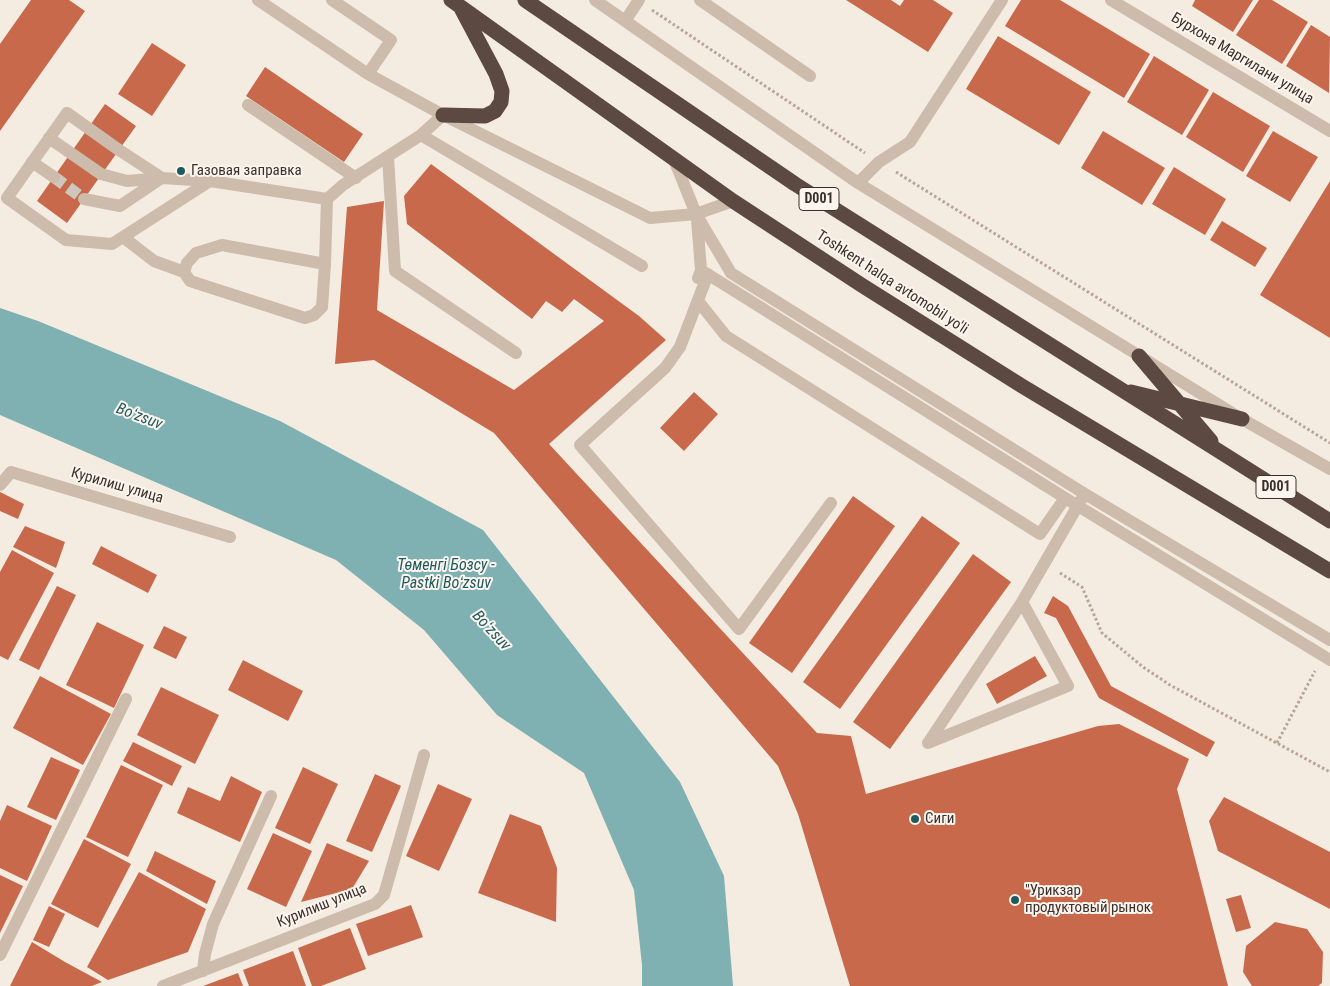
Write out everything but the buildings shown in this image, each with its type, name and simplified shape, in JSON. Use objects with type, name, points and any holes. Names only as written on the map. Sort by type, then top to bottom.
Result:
[{"type":"highway","name":"Toshkent halqa avtomobil yo'li","points":[[525,0],[795,184],[1330,521]]},
{"type":"highway","name":"Toshkent halqa avtomobil yo'li","points":[[455,3],[734,201],[1022,386],[1330,571]]},
{"type":"highway","points":[[443,115],[479,116],[491,114],[499,107],[502,96],[496,74],[455,3]]},
{"type":"highway","points":[[1139,356],[1222,453]]},
{"type":"highway","points":[[1119,389],[1242,419]]},
{"type":"street","points":[[258,0],[368,74],[443,115],[650,218],[696,214],[734,201]]},
{"type":"street","points":[[332,0],[392,40],[368,74]]},
{"type":"street","points":[[595,0],[858,183],[1242,419],[1330,469]]},
{"type":"street","points":[[625,21],[639,0]]},
{"type":"street","points":[[700,0],[810,76]]},
{"type":"street","points":[[858,183],[879,162],[910,142],[1002,0]]},
{"type":"street","name":"Бурхона Маргилани улица","points":[[1111,0],[1330,131]]},
{"type":"street","points":[[248,105],[356,178]]},
{"type":"street","points":[[162,178],[67,114],[7,198],[66,240],[112,244],[210,182]]},
{"type":"street","points":[[123,237],[154,261],[184,272],[190,281],[305,318],[314,314],[322,307],[327,200],[343,185],[421,135],[443,115]]},
{"type":"street","points":[[421,135],[642,266]]},
{"type":"street","points":[[49,138],[101,174],[127,181],[162,178],[210,182],[327,200]]},
{"type":"street","points":[[388,157],[395,271],[516,353]]},
{"type":"street","points":[[673,157],[696,214],[732,273],[1085,494],[1330,640]]},
{"type":"street","points":[[32,162],[54,177]]},
{"type":"street","points":[[84,199],[120,206],[162,178]]},
{"type":"street","points":[[696,214],[705,272],[698,301],[680,347],[665,368],[580,445],[740,629],[831,503]]},
{"type":"street","points":[[184,272],[187,263],[196,253],[222,246],[325,264]]},
{"type":"street","points":[[665,368],[705,272]]},
{"type":"street","points":[[705,272],[1065,498],[1330,660]]},
{"type":"street","points":[[698,301],[726,336],[1040,534],[1065,498]]},
{"type":"street","name":"Курилиш улица","points":[[0,485],[11,472],[230,536]]},
{"type":"street","points":[[1022,602],[1068,686],[928,743],[1022,602],[1085,494]]},
{"type":"street","points":[[0,956],[126,699]]},
{"type":"street","name":"Курилиш улица","points":[[163,986],[375,904],[384,895],[424,755]]},
{"type":"street","points":[[203,970],[213,924],[271,796]]},
{"type":"path","points":[[639,0],[879,162],[1330,443]]},
{"type":"path","points":[[1045,562],[1082,587],[1102,633],[1143,667],[1170,685],[1330,772]]},
{"type":"path","points":[[1277,743],[1317,668]]},
{"type":"water","name":"Төменгі Бозсу - Pastki Boʻzsuv","points":[[0,308],[38,321],[280,421],[483,530],[680,782],[724,876],[733,986],[642,986],[642,965],[634,890],[584,773],[497,715],[424,630],[336,560],[0,415]]},
{"type":"tunnel","points":[[54,177],[84,199]]},
{"type":"place","name":"Газовая заправка","points":[[181,171]]},
{"type":"place","name":"Сиги","points":[[915,819]]},
{"type":"place","name":"\"Урикзар продуктовый рынок","points":[[1015,900]]},
{"type":"water label","name":"Boʻzsuv","points":[[139,417]]},
{"type":"water label","name":"Boʻzsuv","points":[[491,631]]}]
